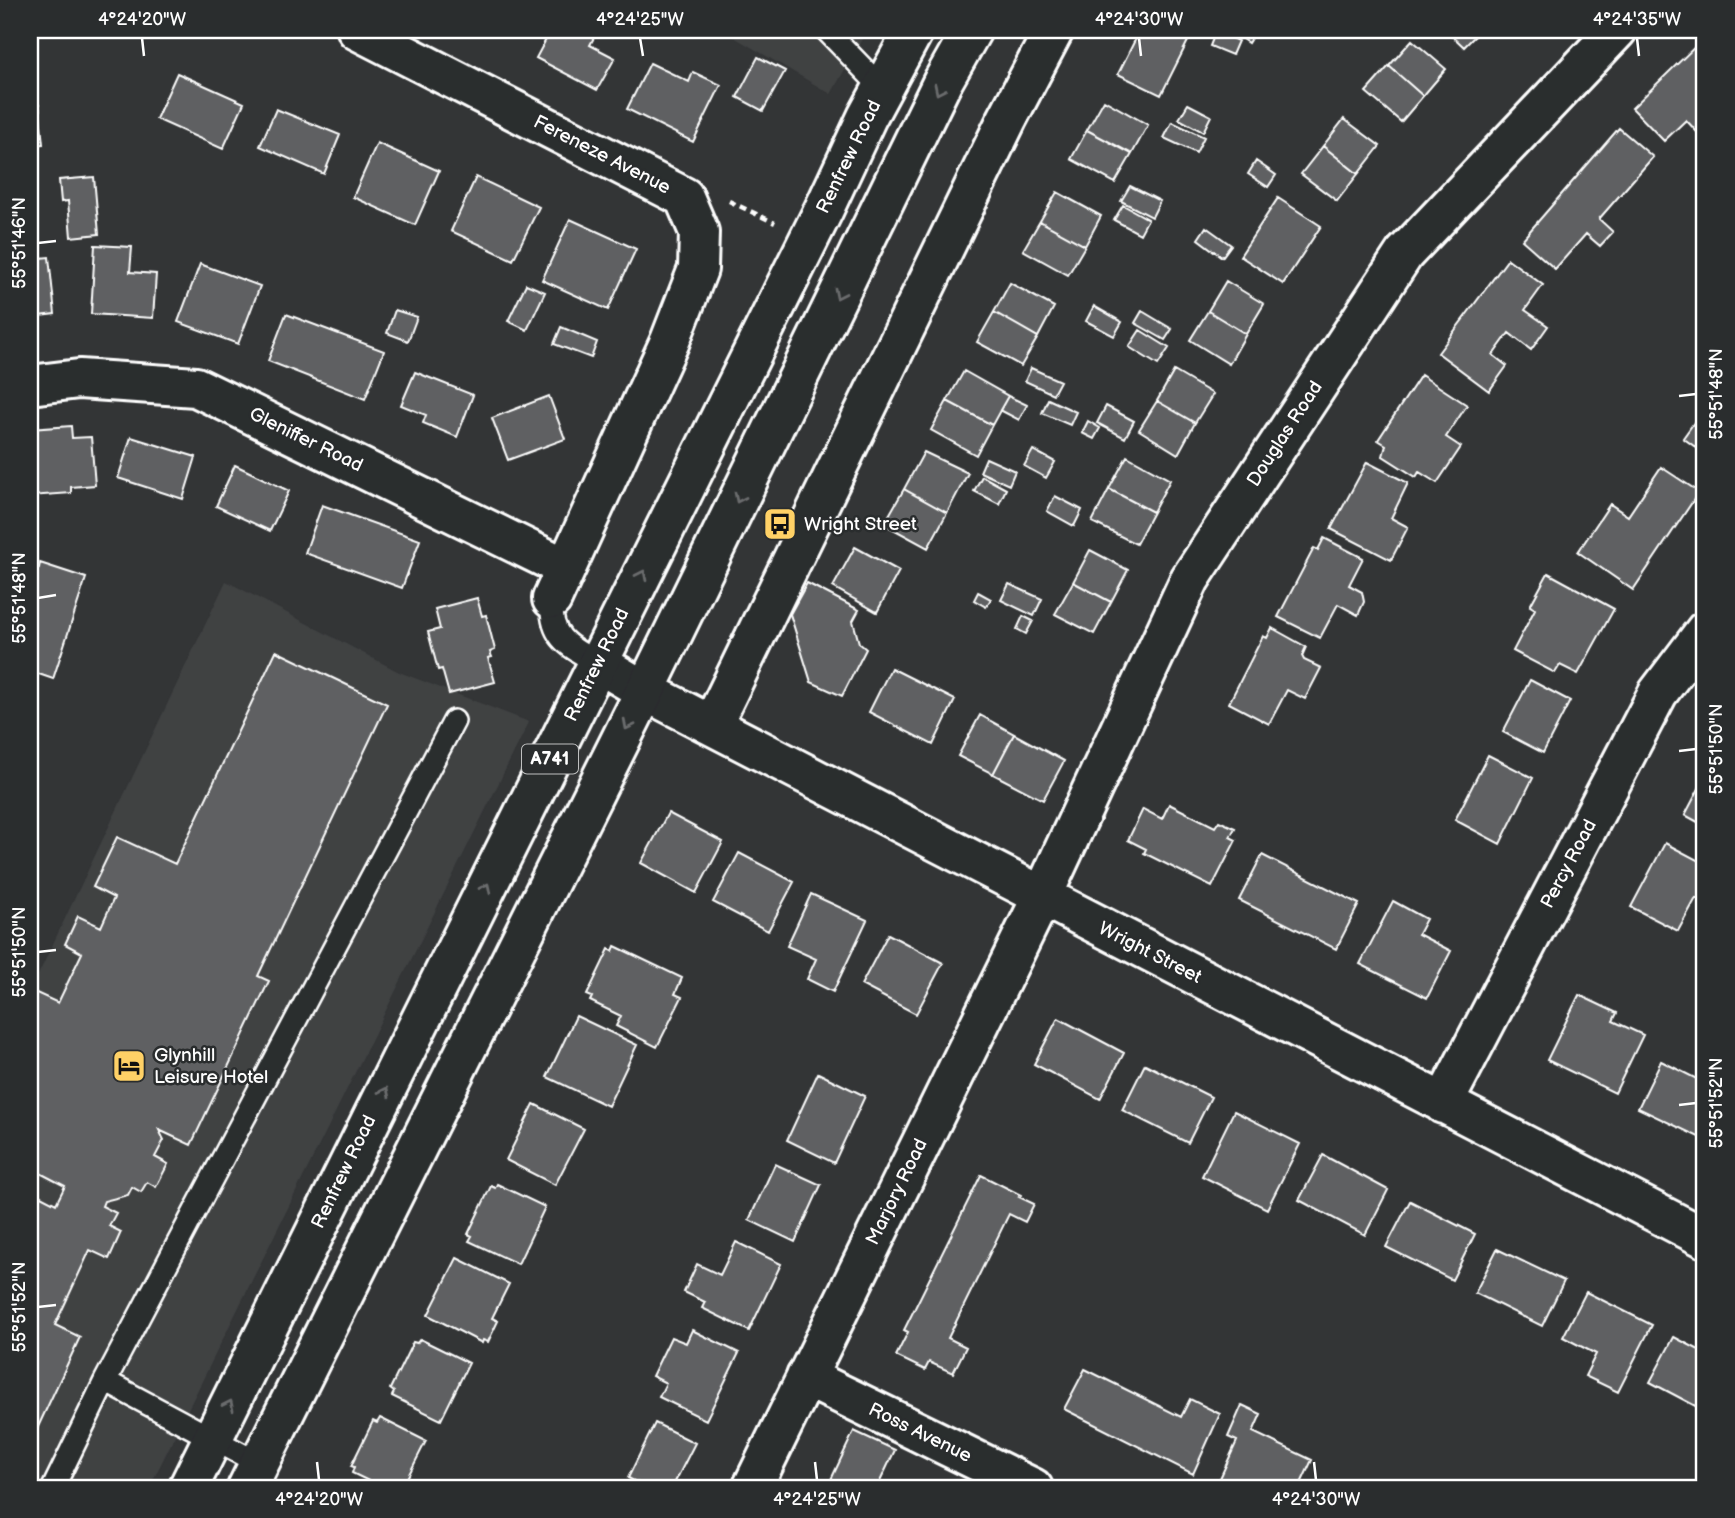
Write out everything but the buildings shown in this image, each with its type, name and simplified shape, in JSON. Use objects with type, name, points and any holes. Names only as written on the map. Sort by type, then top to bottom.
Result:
[{"type":"street","name":"Fereneze Avenue","points":[[357,30],[684,197],[699,232],[698,269],[670,341],[559,584]]},
{"type":"street","name":"Renfrew Road","points":[[188,1488],[914,30]]},
{"type":"street","name":"A741","points":[[254,1476],[645,691],[943,81],[972,30]]},
{"type":"street","points":[[712,725],[1007,118],[1054,30]]},
{"type":"street","name":"Douglas Road","points":[[1042,897],[1190,579],[1396,265],[1617,30]]},
{"type":"street","name":"Gleniffer Road","points":[[30,385],[79,379],[196,387],[559,584]]},
{"type":"street","name":"Percy Road","points":[[1443,1104],[1658,693],[1705,631]]},
{"type":"street","name":"Wright Street","points":[[598,663],[645,691],[1705,1238]]},
{"type":"street","name":"Marjory Road","points":[[752,1488],[1042,897]]},
{"type":"street","name":"Ross Avenue","points":[[806,1377],[1033,1488]]},
{"type":"lane","points":[[826,30],[883,88]]},
{"type":"lane","points":[[559,584],[551,615],[555,631],[569,647],[598,663]]},
{"type":"lane","points":[[53,1488],[105,1381],[454,721]]},
{"type":"lane","points":[[105,1381],[212,1438],[254,1476]]},
{"type":"path","points":[[670,190],[718,195],[808,239]]},
{"type":"shaded area","points":[[722,30],[867,30],[831,94]]},
{"type":"shaded area","points":[[226,581],[399,672],[529,722],[149,1488],[30,1488],[30,992]]},
{"type":"place","name":"Wright Street","points":[[780,524]]},
{"type":"place","name":"Glynhill Leisure Hotel","points":[[129,1066]]}]
